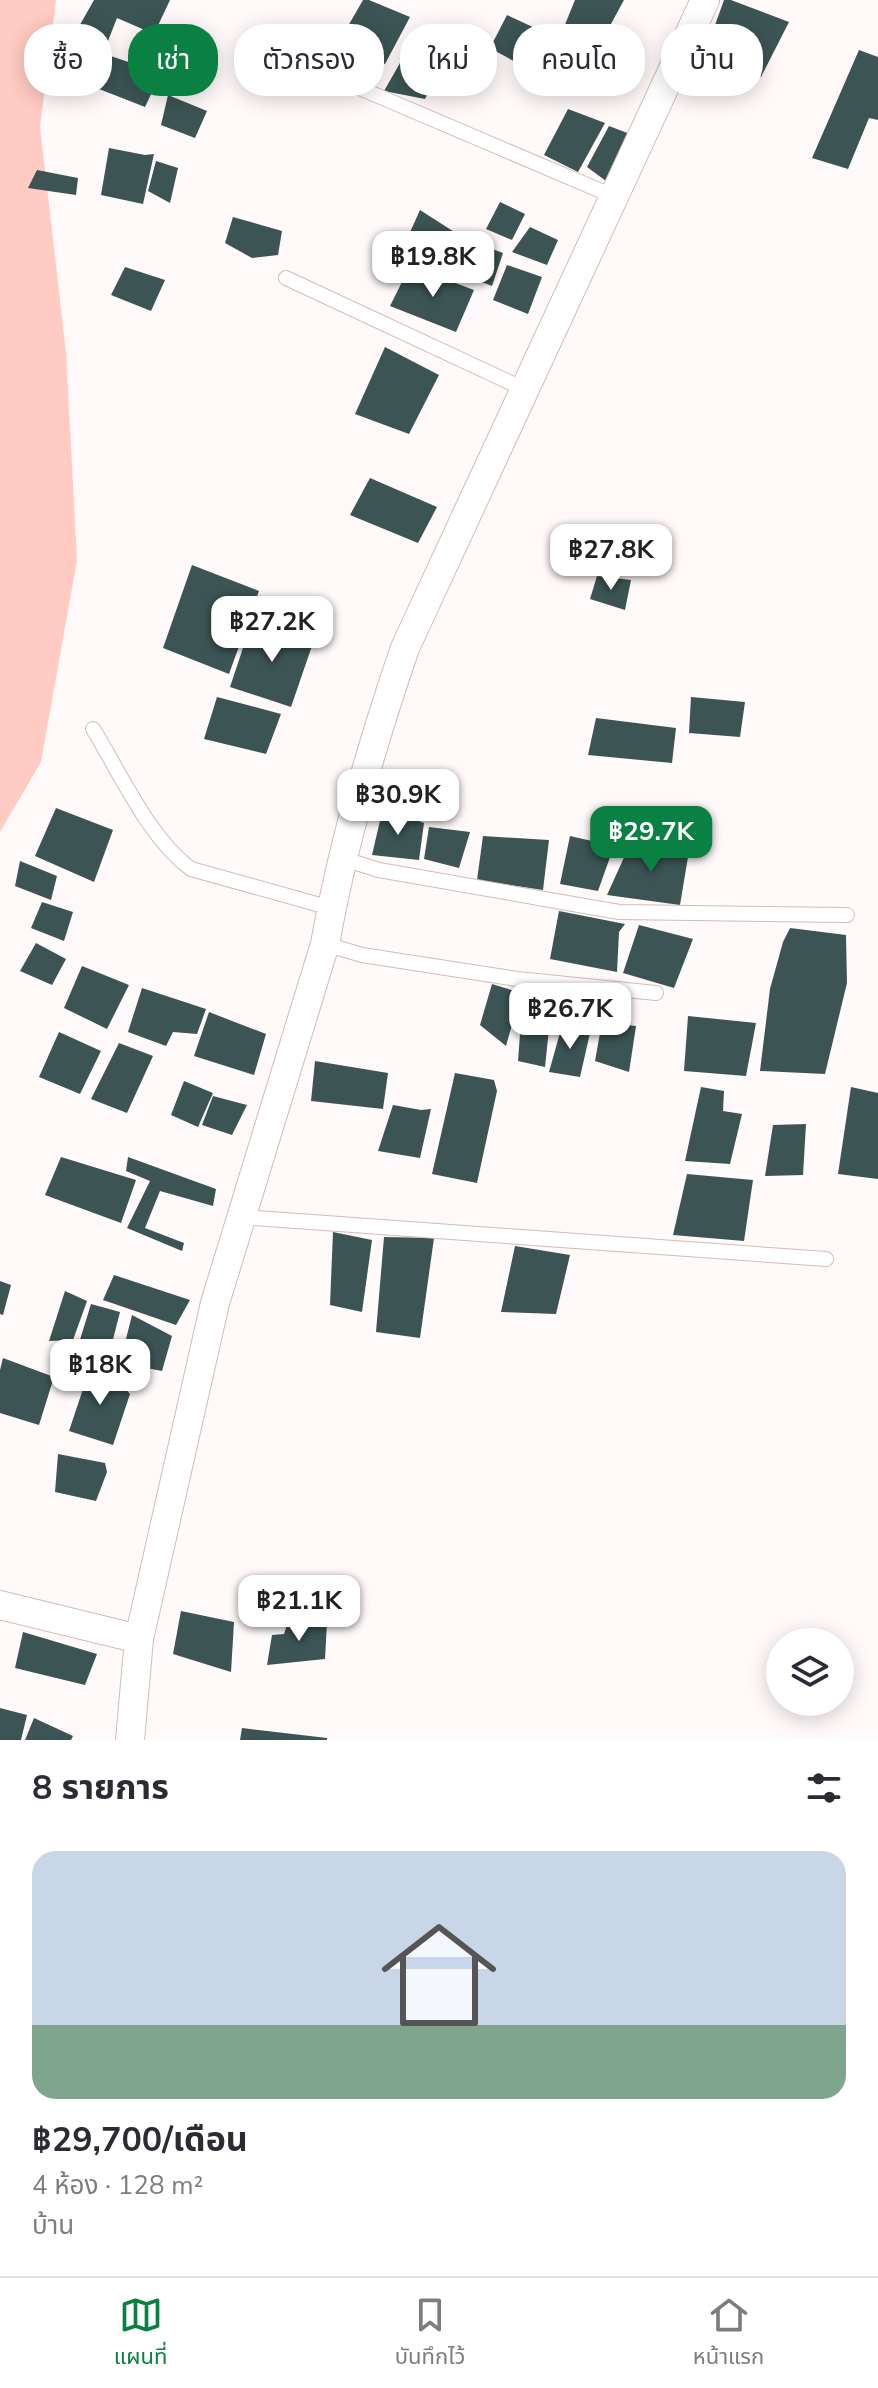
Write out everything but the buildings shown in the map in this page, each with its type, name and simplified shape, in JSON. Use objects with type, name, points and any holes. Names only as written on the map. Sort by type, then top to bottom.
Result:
[{"type":"street","points":[[130,1740],[139,1639],[215,1303],[325,944],[331,908],[374,739],[405,648],[705,0]]},
{"type":"street","points":[[0,1605],[139,1639]]},
{"type":"lane","points":[[378,96],[613,196]]},
{"type":"lane","points":[[286,278],[524,389]]},
{"type":"lane","points":[[93,729],[156,833],[173,855],[191,869],[331,908]]},
{"type":"lane","points":[[344,859],[379,870],[619,912],[847,915]]},
{"type":"lane","points":[[325,944],[362,955],[517,979],[656,993]]},
{"type":"lane","points":[[242,1217],[826,1259]]},
{"type":"shaded area","points":[[0,0],[56,0],[53,24],[24,24],[24,96],[44,96],[40,127],[66,352],[77,560],[41,762],[0,832]]}]
